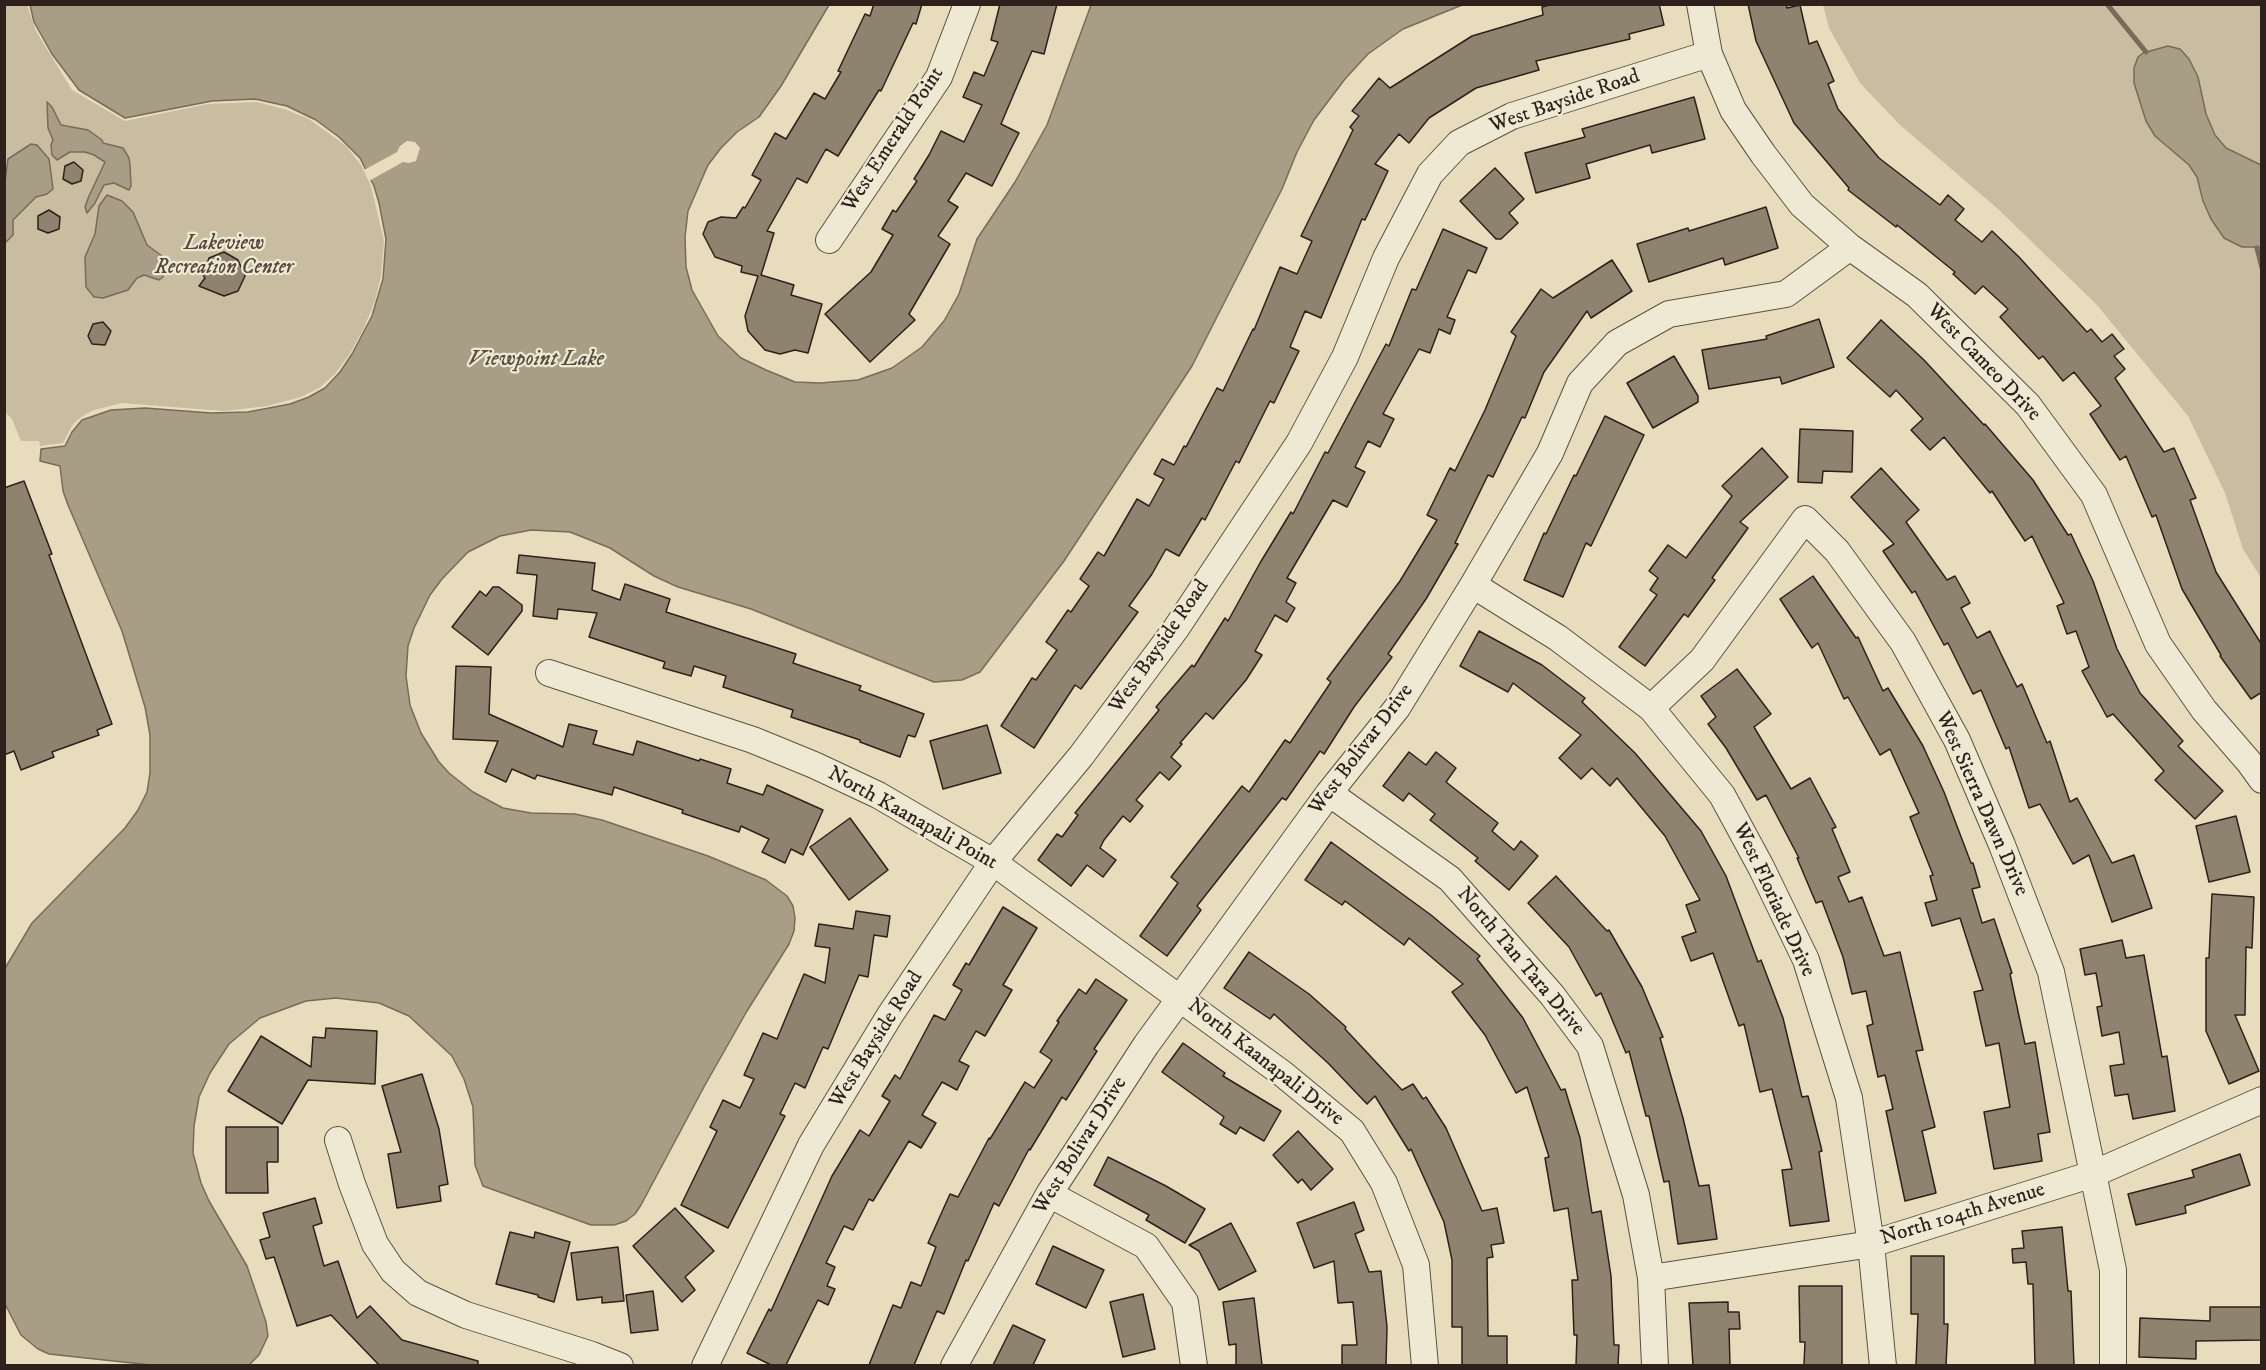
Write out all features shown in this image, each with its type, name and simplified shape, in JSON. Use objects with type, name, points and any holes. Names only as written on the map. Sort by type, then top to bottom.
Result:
[{"type":"street","name":"West Emerald Point","points":[[829,240],[939,77],[968,4]]},
{"type":"street","name":"West Cameo Drive","points":[[1700,4],[1709,54],[1733,110],[1763,154],[1802,205],[1850,248],[1917,295],[2028,405],[2094,495],[2158,644],[2204,710],[2262,780]]},
{"type":"street","name":"West Bayside Road","points":[[705,1365],[811,1145],[890,1015],[993,862],[1081,756],[1175,630],[1299,443],[1345,357],[1386,258],[1430,174],[1460,143],[1512,116],[1709,54]]},
{"type":"street","name":"West Bolivar Drive","points":[[954,1365],[1049,1194],[1088,1130],[1179,997],[1329,793],[1397,708],[1473,585],[1550,453],[1580,383],[1617,343],[1669,314],[1786,294],[1850,248]]},
{"type":"street","name":"West Sierra Dawn Drive","points":[[1651,708],[1702,660],[1804,519],[1837,551],[1903,642],[1957,740],[2002,846],[2051,972],[2113,1270],[2113,1365]]},
{"type":"street","name":"West Floriade Drive","points":[[1473,585],[1558,638],[1651,708],[1722,795],[1761,867],[1806,960],[1849,1098],[1871,1244],[1883,1365]]},
{"type":"street","name":"North Kaanapali Point","points":[[549,672],[678,714],[783,752],[878,795],[993,862],[1179,997]]},
{"type":"street","name":"North Tan Tara Drive","points":[[1329,793],[1450,879],[1552,995],[1590,1046],[1611,1107],[1636,1195],[1650,1278],[1655,1365]]},
{"type":"street","name":"North Kaanapali Drive","points":[[1179,997],[1283,1074],[1352,1131],[1384,1183],[1416,1264],[1425,1365]]},
{"type":"street","name":"North 104th Avenue","points":[[1650,1278],[1871,1244],[2093,1174],[2262,1100]]},
{"type":"street","points":[[338,1140],[375,1244],[393,1271],[418,1293],[466,1315],[620,1365]]},
{"type":"street","points":[[1049,1194],[1146,1246],[1185,1302],[1194,1365]]},
{"type":"green space","name":"Lakeview Recreation Center","points":[[4,5],[27,5],[36,31],[72,90],[125,121],[208,104],[257,102],[309,119],[346,146],[361,165],[371,186],[384,241],[381,276],[375,301],[363,330],[334,375],[319,388],[301,397],[267,406],[224,411],[122,403],[94,410],[81,417],[73,424],[63,443],[40,446],[39,441],[21,441],[12,419],[4,411]]},
{"type":"green space","points":[[1823,5],[2261,5],[2261,578],[2243,549],[2225,493],[2188,416],[2097,305],[1998,209],[1899,124],[1860,83],[1829,28]]},
{"type":"water","name":"Viewpoint Lake","points":[[30,5],[829,5],[781,86],[759,117],[737,132],[708,165],[688,211],[685,237],[686,267],[692,290],[718,336],[741,358],[766,370],[795,382],[820,383],[858,380],[892,368],[922,347],[944,321],[959,294],[977,239],[1015,182],[1047,125],[1091,5],[1462,5],[1403,29],[1368,54],[1345,79],[1314,120],[1297,152],[1282,189],[1192,366],[1064,561],[980,672],[962,680],[934,682],[751,609],[678,587],[654,576],[610,548],[570,532],[531,530],[500,536],[468,552],[442,579],[430,595],[414,628],[408,646],[406,676],[410,705],[421,733],[439,762],[449,773],[473,792],[503,808],[531,813],[575,814],[602,820],[708,856],[766,880],[787,896],[793,906],[794,931],[789,944],[705,1085],[641,1205],[626,1221],[614,1225],[591,1225],[483,1186],[475,1165],[473,1107],[464,1079],[452,1056],[409,1016],[379,1003],[336,998],[306,1001],[260,1018],[229,1044],[210,1073],[199,1097],[194,1126],[193,1153],[201,1183],[209,1201],[247,1266],[266,1322],[268,1336],[259,1355],[249,1365],[160,1366],[49,1354],[38,1349],[21,1335],[5,1304],[4,970],[32,923],[125,828],[147,792],[150,773],[150,735],[145,707],[122,631],[68,505],[63,491],[60,466],[40,461],[41,449],[65,446],[72,432],[82,420],[111,410],[145,408],[211,413],[248,412],[290,404],[325,388],[352,354],[372,316],[383,279],[386,239],[374,186],[360,158],[339,137],[316,120],[287,106],[255,99],[212,101],[125,118],[79,90],[52,54],[34,22]]},
{"type":"water","points":[[2168,46],[2180,49],[2189,59],[2198,77],[2206,114],[2215,135],[2226,148],[2261,165],[2261,247],[2242,247],[2224,238],[2211,219],[2203,201],[2197,177],[2189,165],[2155,136],[2146,121],[2134,83],[2134,68],[2138,57],[2143,53]]},
{"type":"water","points":[[47,102],[61,125],[88,130],[103,143],[123,148],[130,165],[131,186],[129,190],[114,183],[104,185],[87,213],[85,207],[105,162],[85,152],[70,152],[57,160],[52,155],[53,140],[48,128]]},
{"type":"water","points":[[31,144],[37,145],[49,159],[53,189],[47,194],[36,197],[13,220],[13,235],[5,243],[5,182],[8,159]]},
{"type":"water","points":[[107,195],[122,201],[133,212],[147,245],[162,256],[164,271],[163,277],[159,280],[144,275],[137,278],[128,290],[103,298],[94,297],[86,287],[85,257],[95,234],[99,206]]},
{"type":"pier","points":[[407,141],[415,142],[420,148],[416,161],[403,162],[369,181],[364,170],[397,152],[400,146]]},
{"type":"building","points":[[874,4],[922,4],[916,24],[913,23],[881,91],[879,90],[838,156],[826,149],[807,183],[797,178],[767,231],[774,233],[761,275],[794,285],[791,295],[822,304],[808,353],[795,350],[780,354],[765,350],[748,331],[745,316],[758,276],[741,272],[742,266],[715,257],[703,234],[708,222],[721,217],[736,218],[743,207],[745,208],[761,180],[752,175],[775,133],[786,139],[814,93],[825,99],[841,72],[838,71],[865,14],[870,16]]},
{"type":"building","points":[[1000,4],[1057,4],[1044,54],[1032,51],[1001,124],[1019,133],[992,186],[966,173],[948,201],[958,207],[938,236],[950,244],[909,314],[915,320],[870,362],[825,314],[871,272],[893,235],[882,229],[893,210],[896,212],[917,181],[914,179],[941,131],[964,142],[982,105],[963,97],[974,72],[984,76],[998,42],[991,40]]},
{"type":"building","points":[[1553,4],[1659,4],[1664,25],[1629,34],[1630,39],[1536,61],[1539,70],[1476,88],[1429,118],[1409,143],[1399,134],[1375,164],[1388,171],[1365,220],[1362,219],[1321,318],[1305,311],[1290,347],[1299,351],[1274,403],[1270,401],[1239,463],[1236,461],[1205,520],[1202,518],[1179,556],[1166,549],[1152,574],[1129,606],[1138,612],[1081,689],[1075,685],[1034,748],[1001,726],[1032,678],[1036,680],[1057,650],[1046,642],[1068,610],[1071,612],[1089,586],[1080,579],[1098,552],[1104,556],[1137,499],[1149,506],[1164,479],[1154,474],[1162,459],[1174,465],[1217,388],[1223,391],[1254,330],[1280,267],[1297,274],[1312,241],[1301,236],[1353,130],[1350,127],[1359,116],[1352,111],[1379,78],[1390,88],[1472,36],[1543,15],[1542,7]]},
{"type":"building","points":[[1748,4],[1786,4],[1787,8],[1800,5],[1809,44],[1817,41],[1834,81],[1828,84],[1838,109],[1879,158],[1940,205],[1948,195],[1964,209],[1955,220],[1982,242],[1992,231],[2019,257],[2087,332],[2091,329],[2102,342],[2112,334],[2124,349],[2114,356],[2125,369],[2115,378],[2164,452],[2174,448],[2196,498],[2190,500],[2216,572],[2262,645],[2262,692],[2251,699],[2220,656],[2182,589],[2156,515],[2152,517],[2126,456],[2120,460],[2090,414],[2101,406],[2074,372],[2063,381],[2043,356],[2039,359],[2000,317],[2008,309],[1983,286],[1975,294],[1953,274],[1955,272],[1897,225],[1896,227],[1848,190],[1849,188],[1794,123],[1756,41]]},
{"type":"building","points":[[1694,97],[1705,139],[1652,153],[1650,145],[1586,164],[1590,178],[1536,193],[1525,153],[1585,137],[1582,129]]},
{"type":"building","points":[[74,162],[83,170],[81,181],[72,184],[63,179],[65,166]]},
{"type":"building","points":[[1495,168],[1524,199],[1509,213],[1518,223],[1501,239],[1496,239],[1460,201]]},
{"type":"building","points":[[1766,207],[1778,248],[1725,265],[1723,258],[1649,282],[1637,244],[1688,228],[1689,231]]},
{"type":"building","points":[[49,210],[60,217],[59,229],[48,233],[38,229],[38,216]]},
{"type":"building","points":[[1443,229],[1487,248],[1476,273],[1468,270],[1447,317],[1455,320],[1450,334],[1439,329],[1430,353],[1419,349],[1383,414],[1394,419],[1380,447],[1368,441],[1355,467],[1365,472],[1347,507],[1333,500],[1287,578],[1296,583],[1286,602],[1295,608],[1287,622],[1275,615],[1255,651],[1262,655],[1246,680],[1213,719],[1206,713],[1180,743],[1182,744],[1171,757],[1181,766],[1169,780],[1160,772],[1136,800],[1143,806],[1130,822],[1123,816],[1104,840],[1100,848],[1116,860],[1103,877],[1087,865],[1071,886],[1038,860],[1057,834],[1062,837],[1078,815],[1075,813],[1159,710],[1156,707],[1192,665],[1194,667],[1225,618],[1228,621],[1291,512],[1293,514],[1325,452],[1328,453],[1386,344],[1389,346],[1412,289],[1416,290]]},
{"type":"building","points":[[224,252],[238,260],[245,276],[238,291],[224,296],[199,286],[205,278],[203,275],[209,258]]},
{"type":"building","points":[[1612,260],[1632,291],[1591,318],[1587,311],[1544,372],[1525,418],[1522,417],[1493,477],[1488,475],[1455,543],[1458,544],[1426,599],[1388,654],[1392,657],[1354,707],[1324,754],[1320,751],[1286,800],[1282,798],[1197,906],[1201,910],[1167,956],[1140,936],[1178,883],[1171,877],[1242,786],[1249,792],[1285,740],[1290,743],[1331,682],[1327,679],[1400,581],[1437,520],[1427,515],[1450,468],[1455,471],[1485,410],[1516,336],[1511,332],[1541,289],[1553,298]]},
{"type":"building","points":[[1819,319],[1834,367],[1782,384],[1780,377],[1709,389],[1702,350],[1767,339],[1766,336]]},
{"type":"building","points":[[1881,320],[1924,360],[1985,424],[2033,480],[2068,535],[2071,534],[2093,581],[2117,649],[2140,693],[2183,741],[2178,746],[2223,791],[2195,819],[2155,780],[2164,771],[2113,714],[2107,717],[2082,671],[2089,667],[2076,631],[2067,634],[2057,606],[2064,603],[2032,536],[2025,541],[1992,491],[1990,493],[1944,437],[1930,450],[1911,430],[1923,419],[1896,390],[1890,397],[1847,358]]},
{"type":"building","points":[[103,322],[111,331],[105,345],[92,344],[88,336],[93,324]]},
{"type":"building","points":[[1674,356],[1698,396],[1698,402],[1653,428],[1627,383]]},
{"type":"building","points":[[1605,416],[1644,435],[1591,546],[1586,543],[1563,597],[1524,580],[1544,533],[1546,534]]},
{"type":"building","points":[[1800,429],[1853,431],[1852,472],[1823,471],[1822,483],[1798,482]]},
{"type":"building","points":[[1762,448],[1788,477],[1740,522],[1748,528],[1712,578],[1715,580],[1688,617],[1684,614],[1645,666],[1619,647],[1657,595],[1650,590],[1658,578],[1649,571],[1668,545],[1686,558],[1732,496],[1722,486]]},
{"type":"building","points":[[1881,468],[1919,510],[1906,522],[1947,580],[1955,576],[1970,603],[1961,608],[1977,638],[1990,631],[2017,687],[2022,684],[2047,743],[2050,741],[2070,802],[2077,798],[2112,863],[2134,855],[2152,908],[2112,922],[2089,855],[2073,864],[2040,804],[2029,808],[2009,747],[2006,749],[1981,690],[1973,694],[1948,643],[1944,645],[1915,591],[1912,593],[1883,551],[1894,544],[1851,497]]},
{"type":"building","points":[[24,481],[112,724],[97,730],[99,735],[52,752],[54,757],[21,770],[14,751],[4,755],[4,488]]},
{"type":"building","points":[[519,555],[595,563],[592,590],[620,600],[625,584],[670,599],[666,612],[796,654],[793,663],[861,686],[859,690],[924,714],[915,737],[908,735],[900,757],[860,742],[860,740],[791,717],[793,710],[723,687],[726,676],[694,666],[691,676],[663,668],[665,662],[589,637],[597,613],[558,609],[557,619],[533,616],[537,575],[517,573]]},
{"type":"building","points":[[1813,576],[1856,638],[1858,637],[1883,691],[1888,688],[1923,746],[1944,792],[1971,863],[1973,863],[1980,887],[1972,889],[1982,923],[1994,919],[2012,973],[2010,974],[2025,1044],[2035,1042],[2050,1132],[2038,1134],[2042,1161],[1994,1169],[1984,1112],[2010,1107],[1999,1043],[1986,1046],[1974,992],[1983,990],[1960,918],[1932,926],[1925,903],[1937,900],[1930,876],[1933,875],[1910,817],[1919,813],[1890,749],[1880,755],[1848,697],[1844,699],[1818,643],[1812,648],[1780,599]]},
{"type":"building","points":[[493,587],[499,587],[522,605],[522,611],[488,655],[452,627],[480,591],[486,596]]},
{"type":"building","points":[[1479,631],[1542,665],[1585,698],[1582,702],[1635,753],[1701,831],[1726,876],[1758,962],[1761,960],[1783,1018],[1802,1097],[1808,1096],[1822,1151],[1819,1152],[1829,1221],[1790,1226],[1782,1170],[1792,1169],[1772,1089],[1760,1092],[1744,1024],[1739,1026],[1713,953],[1691,961],[1682,937],[1696,932],[1686,905],[1700,900],[1665,836],[1617,778],[1610,786],[1592,768],[1581,779],[1559,758],[1581,735],[1513,683],[1508,692],[1460,666]]},
{"type":"building","points":[[456,666],[491,667],[489,714],[563,747],[569,724],[597,731],[593,744],[633,755],[637,741],[699,761],[700,759],[731,769],[727,783],[763,795],[767,785],[823,810],[803,855],[791,849],[785,863],[762,852],[769,839],[741,826],[739,832],[614,787],[612,795],[537,775],[535,779],[512,769],[506,782],[485,772],[498,741],[453,739]]},
{"type":"building","points":[[1737,669],[1771,714],[1754,727],[1791,789],[1810,778],[1836,827],[1832,829],[1850,872],[1838,877],[1849,902],[1862,897],[1884,956],[1900,952],[1923,1050],[1916,1051],[1935,1127],[1922,1131],[1936,1193],[1905,1201],[1886,1111],[1893,1109],[1885,1075],[1878,1077],[1867,1026],[1873,1024],[1866,991],[1852,994],[1843,957],[1822,901],[1816,903],[1797,858],[1799,858],[1766,795],[1757,800],[1726,748],[1708,724],[1716,717],[1701,696]]},
{"type":"building","points":[[987,725],[1001,773],[943,789],[930,741]]},
{"type":"building","points":[[1409,752],[1426,765],[1436,752],[1456,768],[1446,782],[1498,823],[1492,831],[1514,850],[1521,841],[1538,856],[1509,890],[1475,861],[1478,858],[1430,820],[1435,814],[1409,793],[1403,801],[1383,786]]},
{"type":"building","points":[[2236,816],[2250,872],[2209,882],[2196,826]]},
{"type":"building","points":[[850,818],[888,870],[849,900],[810,847]]},
{"type":"building","points":[[1331,842],[1431,915],[1480,956],[1477,959],[1523,1018],[1561,1090],[1565,1089],[1580,1138],[1592,1213],[1601,1211],[1611,1276],[1614,1345],[1619,1345],[1618,1365],[1576,1365],[1577,1335],[1574,1335],[1572,1280],[1578,1280],[1568,1208],[1554,1211],[1545,1158],[1549,1157],[1527,1087],[1516,1093],[1485,1035],[1452,992],[1463,984],[1409,938],[1404,945],[1345,901],[1342,905],[1305,880]]},
{"type":"building","points":[[1556,876],[1607,931],[1609,930],[1642,987],[1663,1037],[1660,1038],[1683,1118],[1699,1186],[1709,1185],[1717,1239],[1678,1244],[1669,1181],[1664,1182],[1649,1116],[1646,1116],[1629,1051],[1626,1053],[1601,993],[1596,996],[1569,947],[1528,903]]},
{"type":"building","points":[[2212,894],[2254,897],[2252,948],[2246,947],[2245,1015],[2235,1015],[2259,1071],[2229,1084],[2206,1031],[2206,958],[2209,958]]},
{"type":"building","points":[[1003,907],[1037,928],[1003,985],[1012,990],[985,1036],[976,1031],[959,1061],[969,1066],[957,1090],[942,1082],[922,1115],[936,1123],[921,1148],[909,1141],[873,1201],[869,1199],[853,1230],[844,1226],[826,1263],[835,1267],[827,1286],[835,1289],[828,1305],[818,1300],[786,1365],[771,1365],[747,1353],[769,1309],[771,1311],[832,1176],[860,1130],[869,1136],[890,1101],[882,1096],[895,1075],[900,1079],[934,1015],[945,1020],[962,990],[953,985],[966,963],[969,965]]},
{"type":"building","points":[[856,911],[890,916],[887,937],[874,935],[868,977],[859,975],[828,1049],[823,1047],[805,1088],[795,1083],[780,1114],[785,1116],[728,1228],[681,1205],[717,1131],[710,1127],[723,1100],[740,1108],[754,1079],[744,1075],[763,1033],[777,1039],[804,974],[825,983],[830,948],[815,946],[819,924],[853,929]]},
{"type":"building","points":[[2122,940],[2126,958],[2144,955],[2162,1057],[2167,1056],[2175,1111],[2133,1119],[2128,1094],[2115,1096],[2110,1066],[2124,1064],[2119,1032],[2102,1036],[2097,1007],[2102,1006],[2096,973],[2085,975],[2080,949]]},
{"type":"building","points":[[1249,952],[1309,994],[1346,1027],[1345,1029],[1402,1090],[1413,1084],[1423,1099],[1426,1097],[1446,1128],[1482,1211],[1497,1208],[1504,1243],[1491,1245],[1493,1257],[1487,1258],[1488,1336],[1507,1336],[1507,1365],[1462,1365],[1462,1327],[1452,1327],[1452,1260],[1444,1222],[1411,1149],[1409,1151],[1375,1096],[1367,1104],[1328,1063],[1274,1014],[1270,1019],[1224,988]]},
{"type":"building","points":[[1096,979],[1127,1000],[1094,1049],[1097,1051],[1066,1100],[1062,1097],[1029,1149],[999,1206],[994,1203],[968,1261],[966,1260],[944,1314],[937,1311],[914,1365],[869,1365],[893,1305],[901,1308],[911,1282],[921,1286],[936,1247],[928,1243],[950,1194],[958,1197],[989,1138],[1025,1082],[1034,1088],[1052,1060],[1040,1052],[1059,1022],[1057,1021],[1079,989],[1086,994]]},
{"type":"building","points":[[326,1028],[377,1031],[375,1084],[308,1080],[282,1124],[228,1091],[261,1036],[311,1067],[313,1037],[325,1038]]},
{"type":"building","points":[[1183,1043],[1225,1073],[1223,1076],[1281,1111],[1264,1141],[1240,1127],[1236,1134],[1220,1124],[1224,1117],[1162,1072]]},
{"type":"building","points":[[422,1074],[439,1129],[448,1184],[439,1186],[441,1201],[397,1208],[388,1154],[401,1152],[382,1086]]},
{"type":"building","points":[[226,1127],[278,1127],[278,1162],[267,1162],[268,1193],[226,1193]]},
{"type":"building","points":[[1298,1131],[1333,1169],[1311,1190],[1302,1179],[1298,1183],[1273,1155]]},
{"type":"building","points":[[2240,1154],[2250,1185],[2185,1206],[2186,1213],[2136,1225],[2128,1194],[2194,1177],[2192,1170]]},
{"type":"building","points":[[1108,1157],[1166,1186],[1205,1209],[1185,1243],[1146,1220],[1149,1215],[1094,1185]]},
{"type":"building","points":[[315,1198],[322,1223],[313,1226],[324,1266],[338,1261],[357,1318],[370,1306],[402,1340],[478,1361],[478,1365],[379,1365],[331,1315],[297,1326],[274,1257],[266,1259],[260,1240],[270,1237],[263,1213]]},
{"type":"building","points":[[1354,1202],[1364,1230],[1355,1234],[1369,1272],[1381,1271],[1387,1327],[1386,1365],[1342,1365],[1342,1345],[1357,1345],[1353,1302],[1338,1303],[1334,1261],[1314,1268],[1297,1223]]},
{"type":"building","points":[[675,1208],[714,1251],[685,1277],[695,1290],[682,1302],[633,1246]]},
{"type":"building","points":[[1231,1223],[1256,1271],[1219,1290],[1199,1251],[1189,1245]]},
{"type":"building","points":[[2062,1227],[2068,1291],[2071,1291],[2074,1365],[2035,1365],[2033,1284],[2028,1284],[2026,1262],[2013,1263],[2012,1249],[2024,1248],[2022,1231]]},
{"type":"building","points":[[510,1232],[534,1238],[535,1232],[570,1242],[554,1302],[538,1297],[538,1295],[496,1284]]},
{"type":"building","points":[[1053,1246],[1104,1270],[1086,1308],[1036,1284]]},
{"type":"building","points":[[618,1247],[624,1301],[602,1303],[602,1297],[577,1300],[571,1253]]},
{"type":"building","points":[[1911,1256],[1944,1256],[1944,1324],[1948,1324],[1946,1365],[1916,1365],[1918,1314],[1911,1314]]},
{"type":"building","points":[[1799,1286],[1842,1286],[1842,1365],[1804,1365],[1805,1342],[1800,1342]]},
{"type":"building","points":[[653,1291],[658,1330],[631,1333],[626,1295]]},
{"type":"building","points":[[1143,1294],[1155,1349],[1123,1357],[1110,1302]]},
{"type":"building","points":[[1254,1298],[1262,1365],[1236,1365],[1236,1344],[1229,1345],[1223,1302]]},
{"type":"building","points":[[1728,1302],[1728,1312],[1739,1312],[1740,1329],[1729,1329],[1730,1365],[1693,1365],[1689,1303]]},
{"type":"building","points":[[2210,1307],[2262,1307],[2262,1340],[2196,1341],[2196,1359],[2139,1357],[2140,1318],[2210,1321]]},
{"type":"building","points":[[1013,1325],[1045,1340],[1033,1365],[993,1365]]},
{"type":"waterway","points":[[2107,4],[2146,52]]},
{"type":"waterway","points":[[2257,248],[2262,268]]}]
